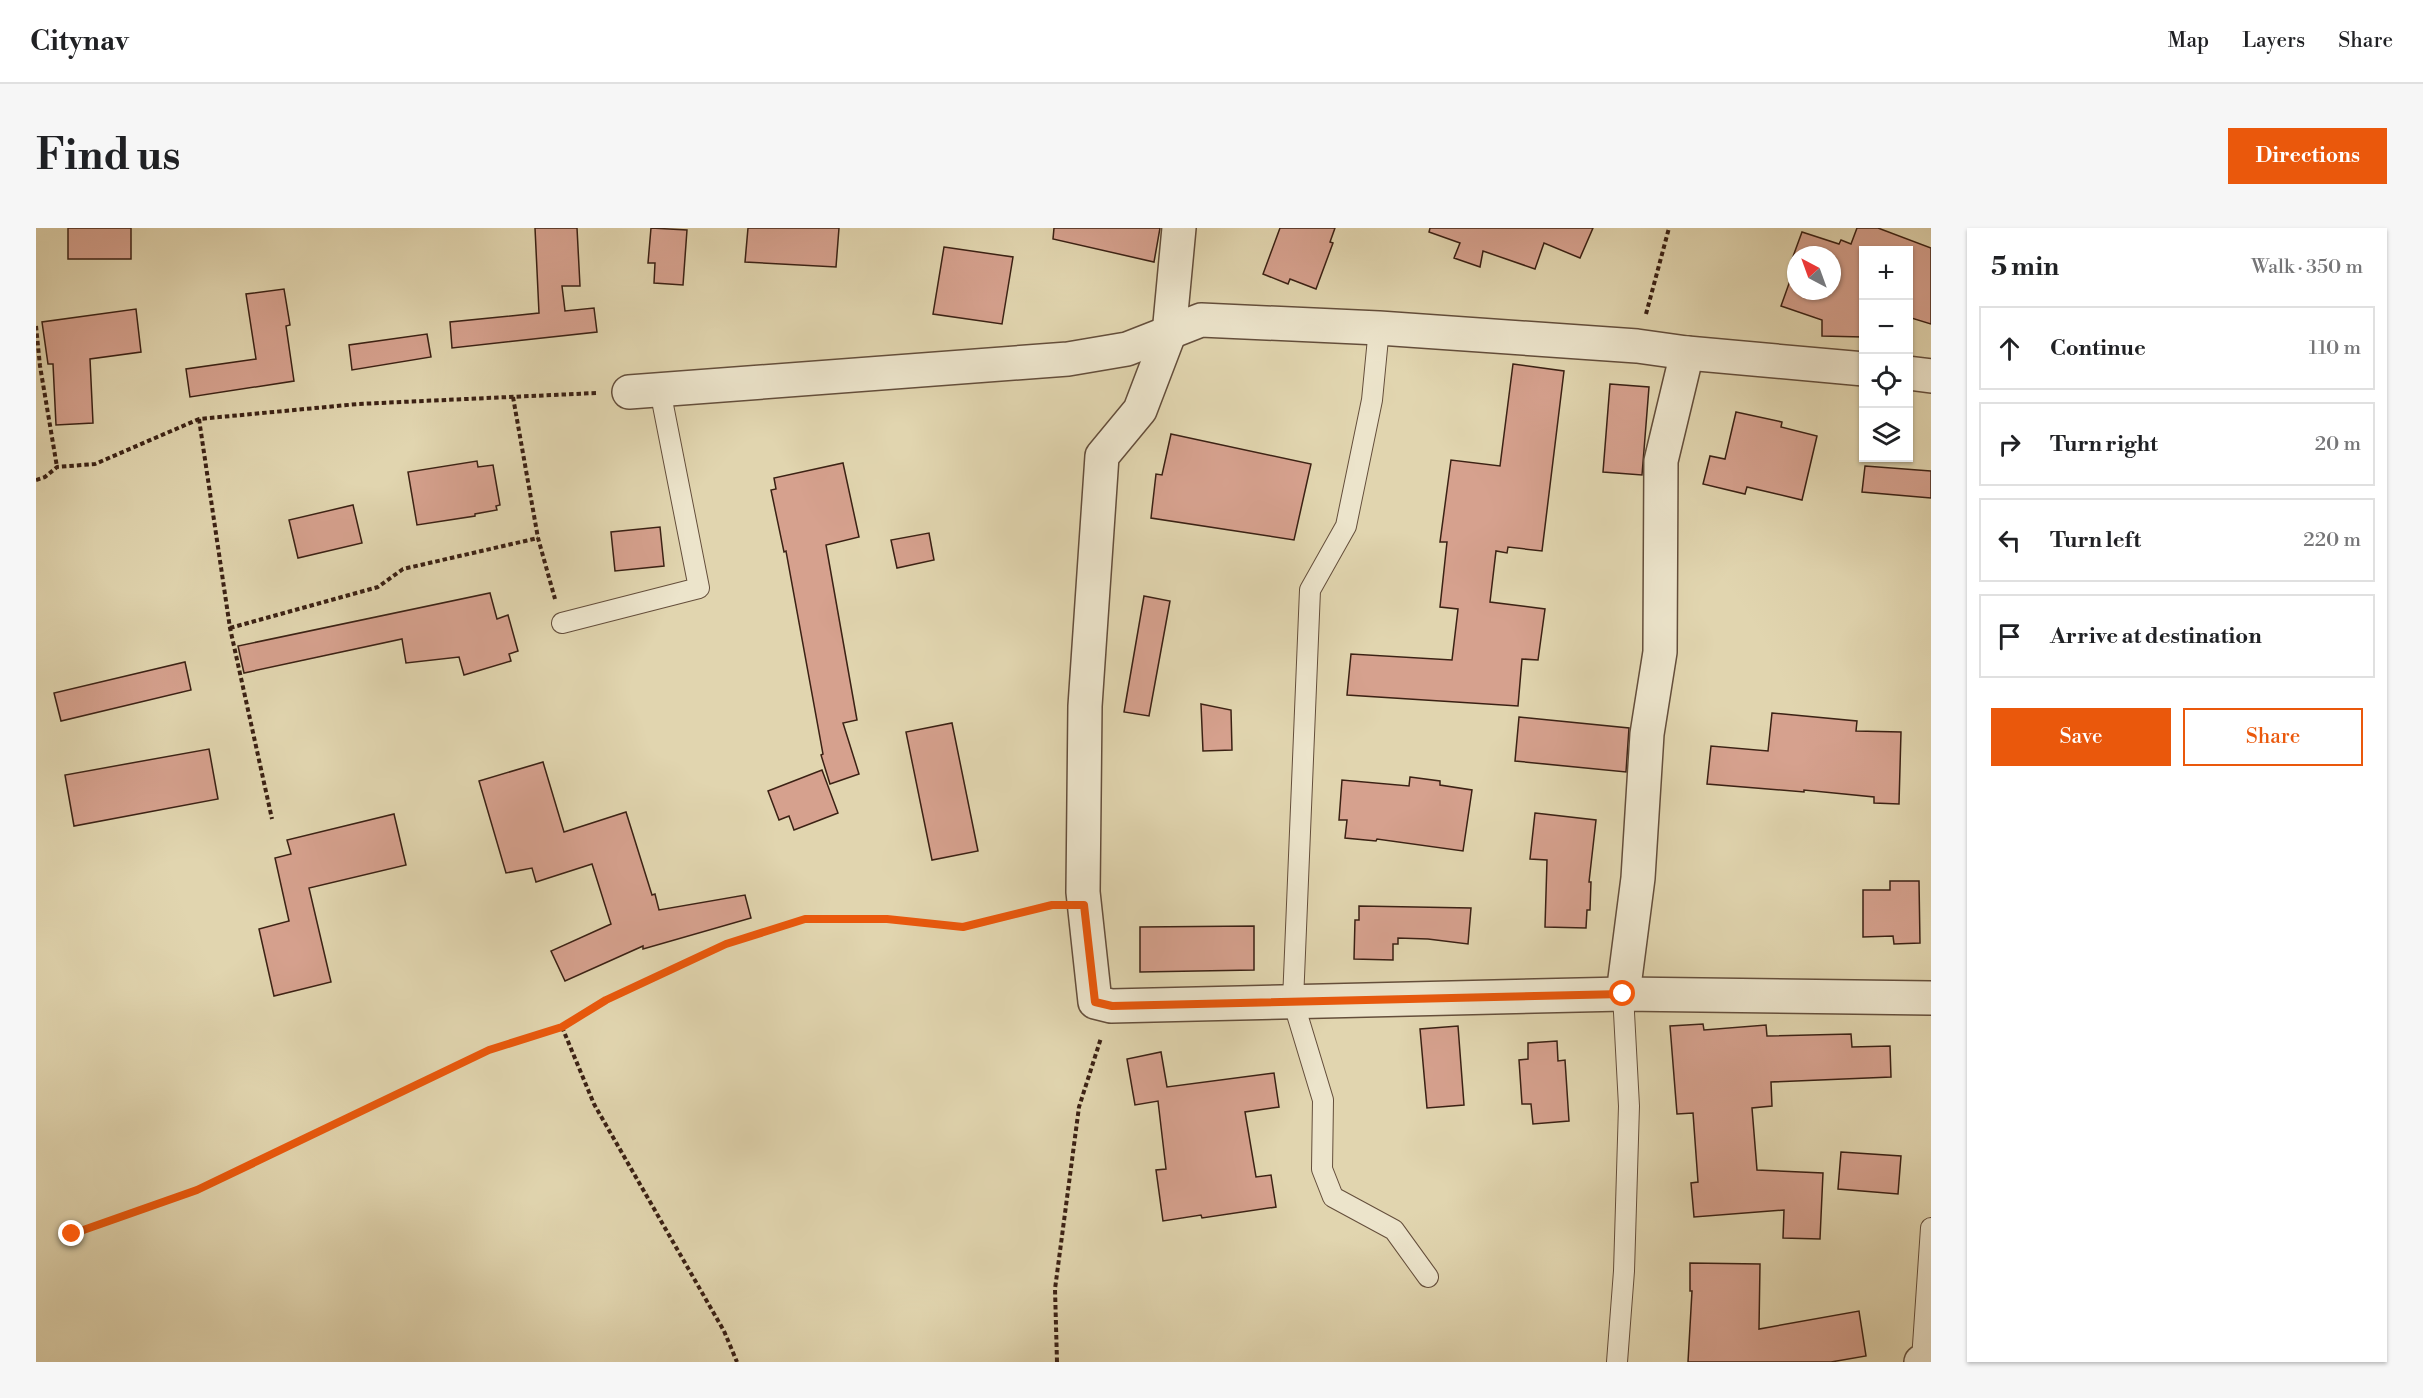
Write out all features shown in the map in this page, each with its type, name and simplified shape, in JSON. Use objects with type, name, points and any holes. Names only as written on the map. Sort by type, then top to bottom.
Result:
[{"type":"street","points":[[1179,228],[1169,334],[1140,410],[1102,456],[1085,706],[1084,905],[1095,1002],[1112,1006],[1623,994],[1931,998]]},
{"type":"street","points":[[644,391],[1068,359],[1127,349],[1201,320],[1379,328],[1637,346],[1687,353],[1859,369]]},
{"type":"street","points":[[1623,994],[1638,878],[1647,734],[1660,652],[1662,461],[1687,353]]},
{"type":"street","points":[[1913,374],[1931,376]]},
{"type":"lane","points":[[1379,328],[1372,400],[1346,526],[1310,590],[1293,1001],[1323,1100],[1322,1169],[1333,1197],[1394,1230],[1428,1277]]},
{"type":"lane","points":[[562,623],[699,588],[644,391]]},
{"type":"lane","points":[[1617,1362],[1624,1270],[1629,1106],[1623,994]]},
{"type":"lane","points":[[1925,1360],[1931,1228]]},
{"type":"path","points":[[1637,346],[1670,228]]},
{"type":"path","points":[[36,326],[40,366],[57,467]]},
{"type":"path","points":[[36,480],[45,477],[57,467],[95,464],[199,419],[358,404],[644,391]]},
{"type":"path","points":[[513,397],[538,538],[562,623]]},
{"type":"path","points":[[199,419],[230,628],[272,819]]},
{"type":"path","points":[[230,628],[378,587],[403,569],[538,538]]},
{"type":"path","points":[[72,1234],[197,1190],[489,1050],[562,1027],[606,1000],[726,944],[805,919],[887,919],[963,927],[1052,905],[1084,905]]},
{"type":"path","points":[[1057,1362],[1055,1289],[1079,1107],[1112,1006]]},
{"type":"path","points":[[562,1027],[594,1104],[724,1331],[737,1362]]},
{"type":"building","points":[[68,228],[131,228],[131,259],[68,259]]},
{"type":"building","points":[[535,228],[577,228],[580,286],[562,286],[565,311],[594,308],[597,332],[452,348],[450,322],[539,313]]},
{"type":"building","points":[[651,228],[687,230],[683,285],[654,283],[655,263],[648,263]]},
{"type":"building","points":[[748,228],[839,228],[836,267],[745,262]]},
{"type":"building","points":[[1054,228],[1160,228],[1154,262],[1053,239]]},
{"type":"building","points":[[1280,228],[1335,228],[1330,242],[1333,243],[1316,289],[1290,279],[1288,284],[1263,274]]},
{"type":"building","points":[[1430,228],[1593,228],[1580,258],[1544,243],[1535,269],[1483,251],[1480,267],[1454,258],[1460,243],[1429,232]]},
{"type":"building","points":[[1857,228],[1878,228],[1931,248],[1931,324],[1913,319],[1913,246],[1859,246],[1859,337],[1822,336],[1822,320],[1781,306],[1787,289],[1787,300],[1841,300],[1841,246],[1797,246],[1802,232],[1839,244],[1841,240],[1851,244]]},
{"type":"building","points":[[944,247],[1013,257],[1002,324],[933,314]]},
{"type":"building","points":[[284,289],[290,325],[286,326],[294,381],[190,397],[186,369],[256,359],[246,294]]},
{"type":"building","points":[[136,309],[141,352],[90,359],[93,423],[56,425],[53,364],[48,364],[42,322]]},
{"type":"building","points":[[427,334],[431,357],[352,370],[349,345]]},
{"type":"building","points":[[1513,364],[1564,371],[1542,551],[1508,547],[1507,553],[1496,551],[1490,602],[1545,609],[1538,660],[1522,659],[1518,706],[1347,695],[1351,654],[1452,660],[1458,609],[1440,607],[1447,542],[1440,542],[1451,460],[1500,466]]},
{"type":"building","points":[[1610,384],[1649,387],[1642,475],[1603,472]]},
{"type":"building","points":[[1736,412],[1782,422],[1781,427],[1817,436],[1802,500],[1747,487],[1745,494],[1703,484],[1710,456],[1725,459]]},
{"type":"building","points":[[1171,434],[1311,464],[1294,540],[1151,518],[1156,474],[1162,475]]},
{"type":"building","points":[[477,461],[478,467],[493,465],[500,505],[496,506],[497,510],[475,514],[475,516],[417,525],[408,472]]},
{"type":"building","points":[[843,463],[859,537],[826,545],[857,720],[843,723],[859,774],[830,784],[821,755],[823,754],[786,551],[784,552],[771,490],[776,489],[774,478]]},
{"type":"building","points":[[1865,466],[1931,471],[1931,498],[1862,492]]},
{"type":"building","points":[[353,505],[362,543],[298,558],[289,520]]},
{"type":"building","points":[[660,527],[664,566],[615,571],[611,532]]},
{"type":"building","points":[[929,533],[934,560],[897,568],[891,540]]},
{"type":"building","points":[[490,593],[497,619],[508,615],[518,651],[509,654],[511,661],[464,675],[459,657],[406,663],[402,639],[244,673],[238,646]]},
{"type":"building","points":[[1144,596],[1170,601],[1149,716],[1124,712]]},
{"type":"building","points":[[185,662],[191,690],[61,721],[54,693]]},
{"type":"building","points":[[1201,704],[1231,710],[1232,750],[1203,751]]},
{"type":"building","points":[[1772,713],[1857,721],[1856,731],[1901,732],[1899,804],[1874,803],[1874,797],[1707,784],[1711,746],[1768,751]]},
{"type":"building","points":[[1519,717],[1629,728],[1626,772],[1515,761]]},
{"type":"building","points":[[952,723],[978,851],[932,860],[906,732]]},
{"type":"building","points":[[209,749],[218,799],[74,826],[65,775]]},
{"type":"building","points":[[543,762],[564,832],[626,812],[652,895],[655,894],[659,910],[745,895],[751,918],[643,949],[643,946],[565,981],[551,951],[611,924],[592,864],[536,882],[532,868],[506,873],[479,781]]},
{"type":"building","points":[[822,770],[838,813],[794,830],[789,816],[779,820],[768,791]]},
{"type":"building","points":[[1410,777],[1440,781],[1440,785],[1472,790],[1463,851],[1377,839],[1376,841],[1345,838],[1347,820],[1339,820],[1342,780],[1409,786]]},
{"type":"building","points":[[1535,813],[1596,820],[1589,882],[1591,882],[1590,910],[1587,910],[1586,928],[1545,927],[1547,860],[1530,859]]},
{"type":"building","points":[[394,814],[406,865],[309,888],[331,982],[274,996],[259,929],[289,921],[275,858],[291,854],[287,840]]},
{"type":"building","points":[[1890,881],[1919,881],[1920,943],[1894,944],[1893,936],[1863,937],[1863,890],[1890,890]]},
{"type":"building","points":[[1359,906],[1471,908],[1468,944],[1398,938],[1398,944],[1393,944],[1393,960],[1354,959],[1355,920],[1359,920]]},
{"type":"building","points":[[1254,926],[1254,970],[1140,972],[1140,927]]},
{"type":"building","points":[[1703,1024],[1704,1030],[1766,1025],[1767,1036],[1851,1034],[1852,1047],[1890,1046],[1891,1077],[1771,1082],[1772,1106],[1752,1108],[1757,1170],[1823,1173],[1820,1239],[1783,1238],[1784,1210],[1694,1217],[1691,1183],[1698,1182],[1693,1113],[1677,1114],[1670,1026]]},
{"type":"building","points":[[1458,1026],[1464,1105],[1427,1108],[1420,1029]]},
{"type":"building","points":[[1557,1041],[1558,1061],[1565,1060],[1569,1121],[1533,1124],[1531,1104],[1522,1104],[1519,1060],[1528,1059],[1528,1043]]},
{"type":"building","points":[[1161,1052],[1167,1087],[1274,1073],[1279,1107],[1245,1112],[1256,1177],[1271,1175],[1276,1207],[1202,1218],[1201,1215],[1163,1221],[1156,1170],[1166,1169],[1158,1101],[1135,1105],[1127,1059]]},
{"type":"building","points":[[1841,1152],[1901,1156],[1898,1194],[1838,1189]]},
{"type":"building","points":[[1690,1263],[1760,1264],[1759,1329],[1859,1311],[1866,1356],[1831,1362],[1688,1362],[1692,1291],[1690,1291]]},
{"type":"route","points":[[72,1234],[197,1190],[489,1050],[562,1027],[606,1000],[726,944],[805,919],[887,919],[963,927],[1052,905],[1084,905],[1095,1002],[1112,1006],[1623,994]]}]
